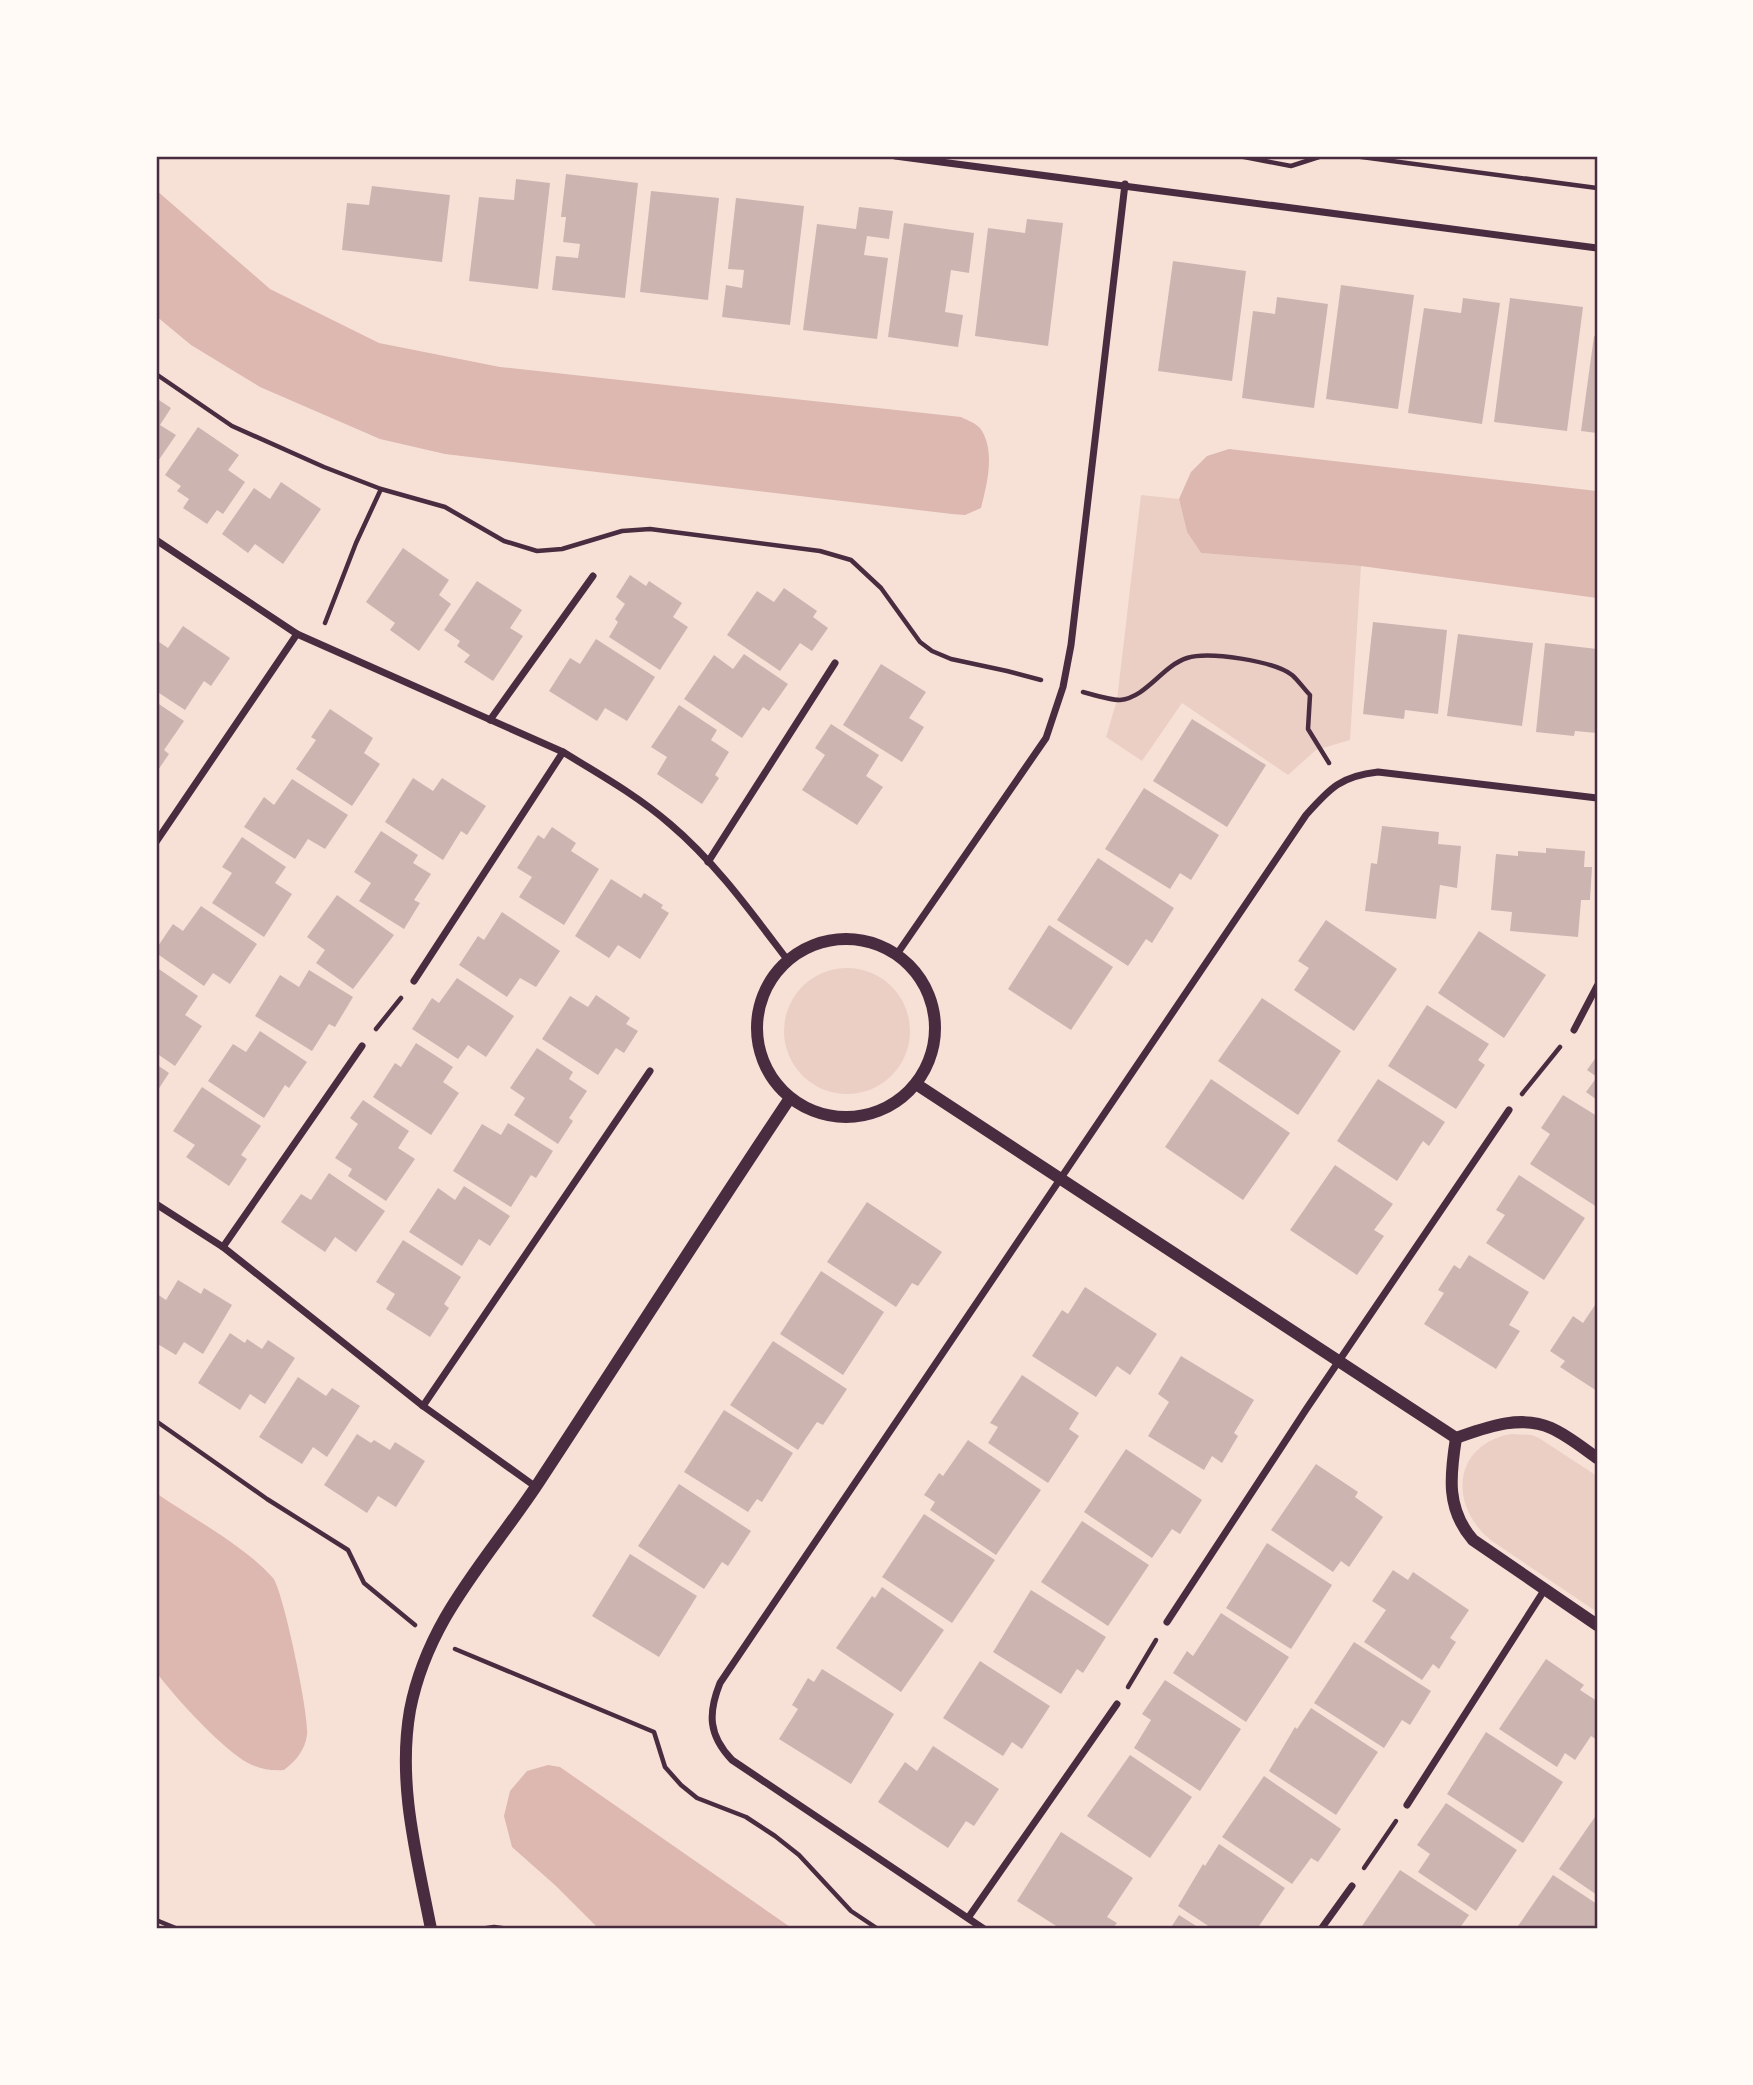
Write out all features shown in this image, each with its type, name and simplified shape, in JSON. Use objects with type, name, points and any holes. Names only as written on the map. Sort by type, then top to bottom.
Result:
[{"type":"street","points":[[895,156],[1125,184],[1597,248]]},
{"type":"street","points":[[897,954],[1046,738],[1063,687],[1071,645],[1125,184]]},
{"type":"street","points":[[156,540],[296,634],[563,752],[655,812],[708,862],[786,958]]},
{"type":"street","points":[[490,720],[593,576]]},
{"type":"street","points":[[156,842],[296,634]]},
{"type":"street","points":[[708,862],[835,663]]},
{"type":"street","points":[[414,981],[563,752]]},
{"type":"street","points":[[985,1929],[732,1760],[719,1745],[715,1735],[712,1709],[727,1672],[1306,815],[1325,794],[1340,781],[1363,774],[1391,773],[1597,798]]},
{"type":"street","points":[[836,939],[867,941],[897,954],[918,975],[932,1001],[936,1030],[930,1059],[916,1084],[894,1102],[869,1114],[855,1116],[842,1117],[814,1111],[790,1098],[771,1076],[759,1049],[757,1021],[764,993],[786,958],[804,948],[836,939]]},
{"type":"street","points":[[1574,1030],[1597,986]]},
{"type":"street","points":[[223,1247],[362,1046]]},
{"type":"street","points":[[423,1406],[650,1071]]},
{"type":"street","points":[[916,1084],[1456,1438]]},
{"type":"street","points":[[431,1929],[410,1822],[405,1746],[416,1686],[432,1639],[445,1616],[536,1487],[790,1098]]},
{"type":"street","points":[[1167,1622],[1509,1110]]},
{"type":"street","points":[[156,1204],[223,1247],[423,1406],[536,1487]]},
{"type":"street","points":[[1456,1438],[1489,1426],[1522,1422],[1552,1428],[1597,1458]]},
{"type":"street","points":[[1456,1438],[1450,1473],[1454,1511],[1462,1528],[1473,1540],[1597,1625]]},
{"type":"street","points":[[1407,1805],[1545,1589]]},
{"type":"street","points":[[968,1918],[1117,1704]]},
{"type":"street","points":[[1321,1929],[1352,1886]]},
{"type":"path","points":[[1239,156],[1291,166],[1322,156]]},
{"type":"path","points":[[1354,156],[1597,188]]},
{"type":"path","points":[[156,374],[232,426],[381,489],[445,507],[504,541],[537,551],[562,549],[604,535],[637,529],[766,543],[820,551],[851,560],[881,588],[920,642],[932,651],[951,659],[1007,670],[1118,700],[1134,697],[1160,675],[1188,657],[1212,656],[1265,662],[1292,675],[1310,695],[1308,729],[1340,781]]},
{"type":"path","points":[[325,624],[356,543],[381,489]]},
{"type":"path","points":[[362,1046],[414,981]]},
{"type":"path","points":[[1509,1110],[1574,1030]]},
{"type":"path","points":[[156,1420],[267,1499],[348,1550],[364,1583],[432,1639],[654,1732],[665,1766],[681,1785],[697,1798],[746,1817],[775,1836],[799,1855],[851,1911],[878,1929]]},
{"type":"path","points":[[1117,1704],[1167,1622]]},
{"type":"path","points":[[1352,1886],[1407,1805]]},
{"type":"path","points":[[156,1920],[178,1929]]},
{"type":"path","points":[[480,1929],[509,1929]]},
{"type":"shaded area","points":[[156,190],[270,289],[379,343],[500,367],[961,417],[980,428],[988,446],[989,467],[981,508],[965,515],[952,514],[445,454],[380,439],[260,387],[191,345],[156,316]]},
{"type":"shaded area","points":[[1229,449],[1597,491],[1597,598],[1361,566],[1201,553],[1187,532],[1179,499],[1191,472],[1207,456]]},
{"type":"shaded area","points":[[1141,495],[1179,499],[1187,532],[1201,553],[1361,566],[1350,740],[1316,750],[1288,775],[1182,703],[1142,761],[1106,737],[1117,700]]},
{"type":"shaded area","points":[[847,968],[871,973],[891,987],[905,1007],[910,1031],[905,1055],[891,1075],[871,1089],[847,1094],[823,1089],[803,1075],[789,1055],[784,1031],[789,1007],[803,987],[823,973]]},
{"type":"shaded area","points":[[1511,1434],[1539,1438],[1597,1476],[1597,1612],[1492,1541],[1468,1512],[1463,1496],[1463,1479],[1467,1464],[1477,1451],[1491,1440]]},
{"type":"shaded area","points":[[156,1493],[218,1533],[273,1578],[283,1605],[295,1655],[307,1724],[302,1750],[284,1770],[261,1768],[237,1756],[199,1721],[156,1672]]},
{"type":"shaded area","points":[[548,1765],[560,1767],[793,1929],[599,1929],[512,1847],[504,1816],[510,1791],[527,1771]]},
{"type":"building","points":[[566,174],[638,183],[625,298],[552,290],[556,256],[578,258],[580,244],[563,242],[566,217],[561,217]]},
{"type":"building","points":[[516,179],[550,183],[538,289],[469,281],[479,197],[514,200]]},
{"type":"building","points":[[372,186],[450,195],[442,262],[342,250],[347,203],[369,205]]},
{"type":"building","points":[[651,191],[719,198],[708,300],[640,292]]},
{"type":"building","points":[[736,198],[804,206],[790,325],[722,317],[726,285],[742,288],[744,270],[728,269]]},
{"type":"building","points":[[859,207],[893,211],[889,239],[867,236],[864,255],[888,258],[877,339],[803,330],[817,224],[856,229]]},
{"type":"building","points":[[1027,219],[1063,223],[1048,346],[975,336],[988,228],[1025,233]]},
{"type":"building","points":[[904,223],[974,233],[969,273],[951,270],[945,312],[963,315],[958,347],[888,337]]},
{"type":"building","points":[[1173,261],[1246,271],[1232,381],[1158,371]]},
{"type":"building","points":[[1341,285],[1414,295],[1398,409],[1326,399]]},
{"type":"building","points":[[1277,297],[1328,304],[1314,408],[1242,398],[1253,311],[1275,314]]},
{"type":"building","points":[[1463,298],[1500,303],[1482,424],[1408,413],[1424,308],[1461,313]]},
{"type":"building","points":[[1510,298],[1583,307],[1567,431],[1494,422]]},
{"type":"building","points":[[1594,336],[1597,337],[1597,433],[1581,431]]},
{"type":"building","points":[[156,398],[171,408],[160,425],[176,435],[156,464]]},
{"type":"building","points":[[198,427],[239,455],[228,470],[245,482],[223,514],[217,510],[207,524],[183,508],[189,499],[177,491],[181,486],[165,475]]},
{"type":"building","points":[[281,482],[321,509],[283,564],[255,544],[248,553],[222,534],[254,488],[270,499]]},
{"type":"building","points":[[403,548],[449,580],[439,595],[451,604],[419,651],[390,630],[395,623],[366,602]]},
{"type":"building","points":[[630,575],[646,586],[649,581],[682,603],[673,617],[688,627],[660,670],[609,637],[618,622],[615,619],[625,604],[616,597]]},
{"type":"building","points":[[477,581],[522,610],[510,628],[523,636],[493,681],[464,662],[470,655],[457,646],[460,641],[444,630]]},
{"type":"building","points":[[784,588],[817,611],[813,617],[828,628],[812,651],[800,643],[780,671],[727,635],[757,591],[774,602]]},
{"type":"building","points":[[1373,622],[1447,630],[1438,714],[1405,710],[1404,719],[1363,714]]},
{"type":"building","points":[[183,626],[230,658],[211,686],[204,681],[185,710],[156,691],[156,640],[168,648]]},
{"type":"building","points":[[1458,634],[1533,643],[1522,726],[1447,716]]},
{"type":"building","points":[[596,639],[655,677],[627,721],[605,708],[597,721],[549,691],[570,658],[580,664]]},
{"type":"building","points":[[1545,643],[1597,649],[1597,733],[1575,731],[1574,736],[1536,732]]},
{"type":"building","points":[[744,654],[788,684],[769,711],[763,707],[742,738],[684,699],[714,655],[733,669]]},
{"type":"building","points":[[881,664],[926,692],[909,718],[924,727],[902,762],[843,725]]},
{"type":"building","points":[[156,702],[184,721],[164,750],[169,754],[156,773]]},
{"type":"building","points":[[679,705],[717,730],[711,740],[729,752],[715,775],[719,778],[702,804],[657,774],[667,757],[651,747]]},
{"type":"building","points":[[330,709],[373,738],[364,753],[380,764],[352,806],[296,769],[316,740],[311,737]]},
{"type":"building","points":[[1192,719],[1266,765],[1227,827],[1153,781]]},
{"type":"building","points":[[831,724],[879,755],[866,776],[883,787],[857,825],[802,790],[825,755],[815,748]]},
{"type":"building","points":[[413,778],[433,791],[442,778],[486,806],[467,835],[461,831],[443,860],[385,822]]},
{"type":"building","points":[[292,779],[348,815],[325,849],[308,839],[295,859],[244,827],[264,797],[274,805]]},
{"type":"building","points":[[1144,788],[1219,835],[1191,880],[1180,873],[1170,889],[1105,849]]},
{"type":"building","points":[[1382,826],[1439,832],[1438,844],[1461,846],[1457,888],[1440,885],[1436,919],[1365,911],[1371,863],[1377,864]]},
{"type":"building","points":[[552,827],[576,843],[571,851],[599,869],[564,925],[519,897],[532,877],[517,868],[538,835],[544,839]]},
{"type":"building","points":[[381,831],[418,855],[413,863],[431,874],[414,900],[420,903],[404,929],[359,901],[371,883],[354,872]]},
{"type":"building","points":[[242,837],[286,867],[275,883],[292,894],[264,937],[212,903],[232,873],[222,867]]},
{"type":"building","points":[[1546,848],[1585,851],[1584,867],[1592,867],[1590,900],[1581,900],[1578,937],[1510,931],[1512,912],[1491,910],[1496,854],[1518,856],[1518,851],[1546,853]]},
{"type":"building","points":[[1098,858],[1174,908],[1152,943],[1146,939],[1128,966],[1057,920]]},
{"type":"building","points":[[611,879],[641,898],[644,893],[663,905],[661,908],[669,913],[640,959],[618,945],[609,958],[575,936]]},
{"type":"building","points":[[337,895],[394,935],[353,989],[316,963],[325,950],[307,937]]},
{"type":"building","points":[[201,906],[257,944],[230,984],[213,973],[204,986],[156,953],[173,924],[183,931]]},
{"type":"building","points":[[502,912],[560,951],[536,987],[520,978],[507,997],[459,965],[478,936],[484,940]]},
{"type":"building","points":[[1326,920],[1397,969],[1354,1031],[1294,990],[1309,968],[1298,961]]},
{"type":"building","points":[[1049,925],[1113,967],[1071,1030],[1008,989]]},
{"type":"building","points":[[1479,931],[1546,975],[1504,1038],[1438,993]]},
{"type":"building","points":[[156,967],[198,996],[185,1015],[202,1026],[175,1066],[156,1053]]},
{"type":"building","points":[[309,970],[353,997],[335,1027],[329,1024],[312,1051],[255,1016],[280,975],[299,987]]},
{"type":"building","points":[[457,978],[514,1016],[486,1057],[468,1045],[458,1059],[412,1029],[432,998],[439,1003]]},
{"type":"building","points":[[596,995],[630,1018],[626,1024],[638,1031],[624,1053],[616,1048],[598,1075],[542,1039],[570,996],[588,1007]]},
{"type":"building","points":[[1262,998],[1341,1051],[1298,1115],[1218,1061]]},
{"type":"building","points":[[1427,1005],[1489,1044],[1478,1060],[1485,1065],[1456,1109],[1388,1066]]},
{"type":"building","points":[[260,1031],[307,1062],[289,1088],[285,1085],[264,1118],[208,1081],[233,1044],[246,1052]]},
{"type":"building","points":[[416,1043],[453,1067],[443,1082],[459,1093],[431,1135],[373,1097],[395,1063],[401,1067]]},
{"type":"building","points":[[537,1048],[573,1072],[569,1079],[587,1091],[569,1118],[573,1121],[558,1144],[514,1115],[525,1098],[510,1088]]},
{"type":"building","points":[[1597,1056],[1597,1077],[1587,1070]]},
{"type":"building","points":[[156,1064],[169,1073],[156,1093]]},
{"type":"building","points":[[1597,1077],[1597,1100],[1586,1092]]},
{"type":"building","points":[[1211,1079],[1290,1133],[1243,1200],[1165,1147]]},
{"type":"building","points":[[1378,1079],[1445,1122],[1429,1146],[1423,1141],[1397,1181],[1337,1141]]},
{"type":"building","points":[[202,1087],[261,1126],[241,1155],[247,1159],[229,1186],[186,1157],[195,1145],[173,1131]]},
{"type":"building","points":[[1563,1095],[1597,1116],[1597,1207],[1530,1164],[1550,1134],[1541,1128]]},
{"type":"building","points":[[363,1100],[409,1131],[398,1148],[415,1159],[386,1201],[348,1176],[352,1169],[335,1158],[358,1124],[350,1118]]},
{"type":"building","points":[[508,1123],[553,1151],[536,1178],[531,1175],[511,1207],[453,1171],[482,1124],[501,1135]]},
{"type":"building","points":[[1335,1165],[1393,1204],[1374,1230],[1384,1236],[1357,1275],[1290,1230]]},
{"type":"building","points":[[329,1173],[385,1211],[356,1252],[335,1237],[325,1252],[281,1222],[301,1194],[311,1200]]},
{"type":"building","points":[[1519,1175],[1585,1218],[1544,1280],[1486,1243],[1505,1215],[1496,1210]]},
{"type":"building","points":[[464,1186],[510,1216],[490,1246],[479,1239],[462,1266],[409,1232],[438,1188],[455,1200]]},
{"type":"building","points":[[867,1202],[942,1252],[918,1286],[912,1283],[896,1307],[827,1262]]},
{"type":"building","points":[[403,1240],[461,1277],[444,1304],[449,1308],[430,1337],[386,1309],[395,1294],[376,1282]]},
{"type":"building","points":[[1469,1255],[1529,1292],[1509,1325],[1520,1331],[1496,1369],[1424,1324],[1444,1293],[1438,1290],[1454,1265],[1460,1269]]},
{"type":"building","points":[[821,1271],[884,1312],[843,1375],[780,1334]]},
{"type":"building","points":[[178,1280],[201,1294],[204,1288],[232,1305],[203,1354],[184,1342],[176,1355],[156,1343],[157,1294],[166,1300]]},
{"type":"building","points":[[1085,1287],[1157,1334],[1130,1375],[1117,1366],[1096,1397],[1032,1356],[1062,1310],[1068,1314]]},
{"type":"building","points":[[1597,1302],[1597,1391],[1560,1367],[1565,1361],[1550,1351],[1573,1316],[1583,1323]]},
{"type":"building","points":[[230,1333],[245,1343],[247,1339],[262,1349],[268,1340],[295,1358],[265,1404],[250,1394],[240,1410],[198,1383]]},
{"type":"building","points":[[773,1341],[847,1389],[823,1425],[817,1422],[798,1450],[730,1405]]},
{"type":"building","points":[[1181,1356],[1254,1400],[1234,1433],[1238,1436],[1222,1463],[1212,1456],[1204,1470],[1148,1436],[1169,1402],[1158,1394]]},
{"type":"building","points":[[1022,1375],[1079,1413],[1069,1429],[1079,1436],[1048,1483],[988,1443],[998,1427],[990,1423]]},
{"type":"building","points":[[298,1377],[326,1396],[332,1388],[360,1406],[327,1457],[313,1447],[302,1464],[259,1437]]},
{"type":"building","points":[[724,1410],[793,1453],[762,1502],[757,1499],[748,1512],[684,1472]]},
{"type":"building","points":[[357,1434],[390,1450],[395,1442],[425,1461],[396,1507],[378,1496],[367,1513],[324,1485]]},
{"type":"building","points":[[968,1440],[1041,1490],[996,1555],[930,1510],[935,1502],[924,1495],[939,1473],[943,1476]]},
{"type":"building","points":[[1126,1449],[1202,1500],[1180,1534],[1172,1529],[1152,1558],[1084,1512]]},
{"type":"building","points":[[1316,1464],[1358,1492],[1355,1497],[1383,1517],[1349,1567],[1341,1561],[1333,1572],[1271,1530]]},
{"type":"building","points":[[679,1484],[751,1531],[728,1566],[722,1562],[704,1589],[638,1546]]},
{"type":"building","points":[[924,1514],[995,1560],[952,1623],[882,1577]]},
{"type":"building","points":[[1082,1521],[1149,1565],[1108,1626],[1041,1582]]},
{"type":"building","points":[[1267,1543],[1332,1585],[1291,1649],[1226,1608]]},
{"type":"building","points":[[630,1554],[697,1596],[659,1657],[592,1616]]},
{"type":"building","points":[[1393,1570],[1408,1580],[1413,1572],[1469,1610],[1450,1638],[1456,1642],[1439,1669],[1433,1664],[1422,1680],[1364,1642],[1386,1610],[1372,1601]]},
{"type":"building","points":[[882,1587],[944,1630],[901,1692],[836,1648],[872,1596],[875,1598]]},
{"type":"building","points":[[1031,1590],[1106,1637],[1083,1673],[1077,1669],[1061,1694],[993,1652]]},
{"type":"building","points":[[1221,1613],[1289,1657],[1246,1722],[1173,1673],[1187,1651],[1193,1656]]},
{"type":"building","points":[[1354,1642],[1431,1691],[1410,1725],[1402,1720],[1384,1748],[1314,1703]]},
{"type":"building","points":[[1546,1659],[1584,1685],[1580,1690],[1597,1701],[1597,1740],[1591,1736],[1575,1760],[1565,1753],[1557,1767],[1499,1729]]},
{"type":"building","points":[[980,1661],[1050,1706],[1022,1749],[1012,1742],[1003,1756],[943,1718]]},
{"type":"building","points":[[822,1669],[894,1714],[851,1784],[779,1739],[798,1709],[792,1705],[808,1678],[814,1682]]},
{"type":"building","points":[[1165,1680],[1241,1729],[1200,1791],[1134,1748],[1151,1720],[1142,1714]]},
{"type":"building","points":[[1311,1708],[1378,1752],[1336,1815],[1269,1771],[1295,1727],[1297,1729]]},
{"type":"building","points":[[1486,1732],[1563,1782],[1523,1843],[1447,1794]]},
{"type":"building","points":[[933,1746],[999,1789],[974,1826],[966,1821],[948,1848],[878,1802],[905,1762],[917,1771]]},
{"type":"building","points":[[1130,1755],[1192,1797],[1150,1858],[1087,1816]]},
{"type":"building","points":[[1264,1776],[1341,1829],[1318,1862],[1311,1858],[1292,1884],[1222,1837]]},
{"type":"building","points":[[1446,1803],[1517,1850],[1476,1911],[1418,1872],[1430,1854],[1417,1845]]},
{"type":"building","points":[[1597,1814],[1597,1895],[1559,1869]]},
{"type":"building","points":[[1061,1832],[1133,1878],[1107,1917],[1117,1923],[1112,1929],[1061,1929],[1017,1901]]},
{"type":"building","points":[[1219,1844],[1285,1888],[1257,1929],[1213,1929],[1178,1906],[1203,1864],[1205,1866]]},
{"type":"building","points":[[1400,1870],[1469,1915],[1459,1929],[1360,1929]]},
{"type":"building","points":[[1553,1875],[1597,1904],[1597,1929],[1516,1929]]},
{"type":"building","points":[[1179,1915],[1201,1929],[1170,1929]]}]
